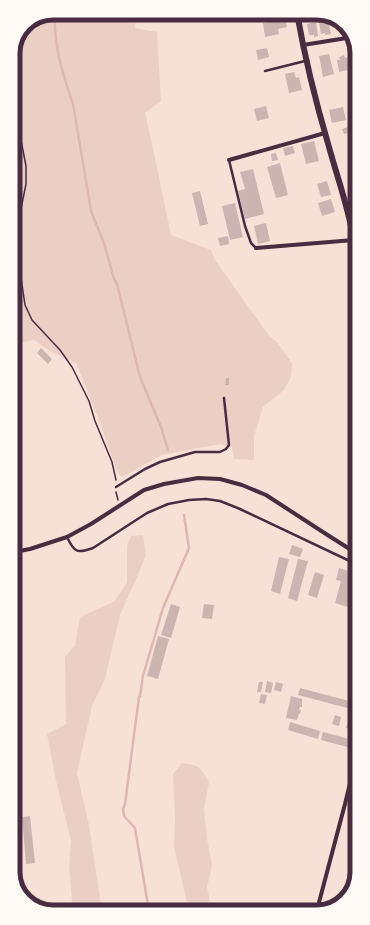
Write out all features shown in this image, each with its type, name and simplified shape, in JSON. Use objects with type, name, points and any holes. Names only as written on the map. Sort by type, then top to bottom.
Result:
[{"type":"street","points":[[298,20],[312,88],[350,224]]},
{"type":"street","points":[[302,45],[347,38]]},
{"type":"street","points":[[230,160],[325,133]]},
{"type":"street","points":[[256,248],[350,240]]},
{"type":"street","points":[[20,551],[67,537],[91,524],[144,490],[164,484],[198,478],[220,479],[242,485],[266,495],[350,549]]},
{"type":"street","points":[[318,905],[350,783]]},
{"type":"lane","points":[[265,71],[306,61]]},
{"type":"lane","points":[[230,160],[245,226],[251,243],[256,248]]},
{"type":"lane","points":[[116,487],[145,469],[160,462],[195,452],[220,452],[226,449],[229,445],[224,398]]},
{"type":"lane","points":[[67,537],[71,547],[79,551],[84,551],[93,548],[147,513],[168,504],[189,500],[220,501],[350,561]]},
{"type":"path","points":[[20,135],[26,166],[26,184],[20,214]]},
{"type":"path","points":[[20,271],[25,305],[32,320],[60,350],[72,367],[88,401],[112,462],[116,479],[116,494],[120,506]]},
{"type":"shaded area","points":[[49,20],[136,20],[135,28],[157,32],[161,101],[145,113],[171,235],[211,250],[215,260],[270,337],[277,342],[292,363],[291,377],[284,390],[263,407],[254,436],[254,460],[234,459],[232,447],[220,444],[162,455],[122,477],[117,471],[76,363],[59,356],[34,340],[20,343],[21,44],[23,38],[31,28],[36,24]]},
{"type":"shaded area","points":[[143,535],[146,555],[120,615],[105,679],[92,706],[77,773],[89,825],[101,905],[72,905],[69,867],[71,841],[56,781],[47,734],[66,724],[65,657],[75,645],[80,617],[115,601],[127,582],[127,546],[131,536]]},
{"type":"shaded area","points":[[182,763],[193,765],[204,773],[209,782],[204,809],[212,866],[207,887],[211,905],[188,905],[174,847],[175,817],[173,774]]},
{"type":"building","points":[[285,20],[287,27],[278,29],[279,34],[265,37],[263,23]]},
{"type":"building","points":[[316,22],[318,36],[314,37],[314,35],[309,35],[307,24]]},
{"type":"building","points":[[319,22],[328,22],[331,34],[321,34]]},
{"type":"building","points":[[267,48],[269,57],[258,60],[256,50]]},
{"type":"building","points":[[329,54],[334,74],[323,77],[319,56]]},
{"type":"building","points":[[344,55],[345,58],[349,57],[350,69],[339,72],[337,60],[340,60],[339,57]]},
{"type":"building","points":[[294,72],[296,78],[299,77],[302,90],[289,93],[285,74]]},
{"type":"building","points":[[266,106],[269,118],[257,121],[254,109]]},
{"type":"building","points":[[343,107],[346,120],[332,123],[329,110]]},
{"type":"building","points":[[350,127],[350,132],[344,134],[342,129]]},
{"type":"building","points":[[314,141],[319,161],[306,164],[301,144]]},
{"type":"building","points":[[293,146],[295,153],[285,156],[283,148]]},
{"type":"building","points":[[276,153],[278,160],[272,161],[271,154]]},
{"type":"building","points":[[280,163],[288,195],[276,198],[267,167]]},
{"type":"building","points":[[253,169],[264,214],[245,219],[238,191],[245,189],[240,172]]},
{"type":"building","points":[[327,181],[331,195],[321,197],[317,184]]},
{"type":"building","points":[[200,191],[208,224],[200,226],[192,193]]},
{"type":"building","points":[[331,199],[335,212],[322,216],[318,203]]},
{"type":"building","points":[[235,203],[243,237],[230,240],[222,206]]},
{"type":"building","points":[[266,223],[270,241],[258,244],[254,226]]},
{"type":"building","points":[[228,236],[229,244],[220,246],[218,238]]},
{"type":"building","points":[[41,348],[52,359],[48,364],[37,353]]},
{"type":"building","points":[[226,378],[229,378],[229,385],[225,385]]},
{"type":"building","points":[[292,545],[303,549],[300,557],[289,554]]},
{"type":"building","points":[[279,557],[289,559],[280,594],[271,591]]},
{"type":"building","points":[[298,559],[308,561],[297,601],[288,598]]},
{"type":"building","points":[[20,567],[21,567],[20,589]]},
{"type":"building","points":[[339,568],[350,571],[350,600],[348,607],[335,603],[341,581],[336,580]]},
{"type":"building","points":[[315,572],[324,575],[317,598],[308,595]]},
{"type":"building","points":[[171,604],[180,607],[171,638],[161,635]]},
{"type":"building","points":[[204,604],[214,605],[212,619],[202,618]]},
{"type":"building","points":[[158,636],[169,639],[158,679],[147,676]]},
{"type":"building","points":[[267,681],[273,683],[271,693],[265,692]]},
{"type":"building","points":[[259,682],[263,682],[261,692],[257,692]]},
{"type":"building","points":[[276,682],[283,684],[281,692],[274,690]]},
{"type":"building","points":[[300,688],[350,701],[350,709],[298,695]]},
{"type":"building","points":[[261,694],[267,695],[265,704],[259,703]]},
{"type":"building","points":[[291,696],[302,699],[302,707],[300,707],[299,710],[301,710],[297,720],[286,718]]},
{"type":"building","points":[[350,713],[350,729],[346,728]]},
{"type":"building","points":[[335,715],[341,717],[339,726],[332,724]]},
{"type":"building","points":[[290,722],[320,731],[318,739],[288,730]]},
{"type":"building","points":[[323,732],[350,739],[350,748],[321,740]]},
{"type":"building","points":[[30,816],[35,863],[26,864],[22,817]]},
{"type":"waterway","points":[[55,20],[57,48],[62,71],[73,104],[91,211],[104,243],[114,279],[117,284],[140,377],[161,427],[168,450]]},
{"type":"waterway","points":[[148,905],[135,828],[124,816],[123,809],[125,804],[143,676],[163,608],[189,548],[184,515]]}]
